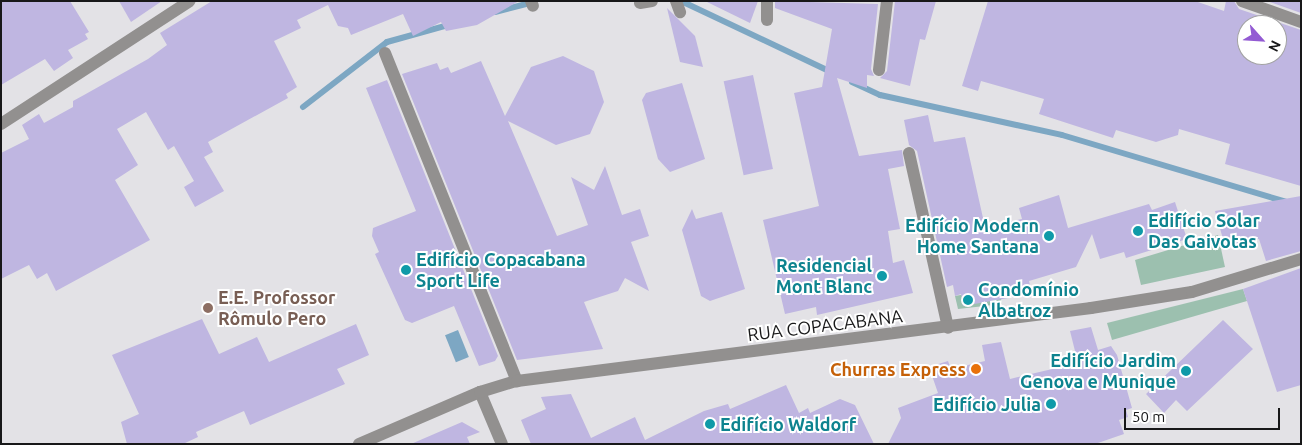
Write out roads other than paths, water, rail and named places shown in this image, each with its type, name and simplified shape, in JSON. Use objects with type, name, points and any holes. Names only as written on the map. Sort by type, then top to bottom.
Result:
[{"type":"street","points":[[1,124],[190,1]]},
{"type":"street","points":[[767,1],[767,20]]},
{"type":"street","points":[[879,70],[887,1]]},
{"type":"street","points":[[1242,1],[1301,22]]},
{"type":"street","points":[[386,53],[517,381]]},
{"type":"street","points":[[909,152],[948,328]]},
{"type":"street","name":"RUA COPACABANA","points":[[360,444],[480,392],[517,381],[948,328],[1192,292],[1301,259]]},
{"type":"street","points":[[480,392],[502,444]]},
{"type":"water","points":[[458,330],[469,357],[456,362],[445,335]]},
{"type":"waterway","points":[[681,1],[831,72]]},
{"type":"waterway","points":[[495,12],[534,2]]},
{"type":"waterway","points":[[303,107],[387,42],[452,24]]},
{"type":"waterway","points":[[852,82],[880,95],[1062,135],[1287,202]]},
{"type":"place","name":"Edifício Solar Das Gaivotas","points":[[1138,231]]},
{"type":"place","name":"Edifício Modern Home Santana","points":[[1049,236]]},
{"type":"place","name":"Edifício Copacabana Sport Life","points":[[406,270]]},
{"type":"place","name":"Residencial Mont Blanc","points":[[882,276]]},
{"type":"place","name":"Condomínio Albatroz","points":[[968,300]]},
{"type":"place","name":"E.E. Profossor Rômulo Pero","points":[[208,308]]},
{"type":"place","name":"Churras Express","points":[[976,369]]},
{"type":"place","name":"Edifício Jardim Genova e Munique","points":[[1186,371]]},
{"type":"place","name":"Edifício Julia","points":[[1051,404]]},
{"type":"place","name":"Edifício Waldorf","points":[[710,424]]}]
